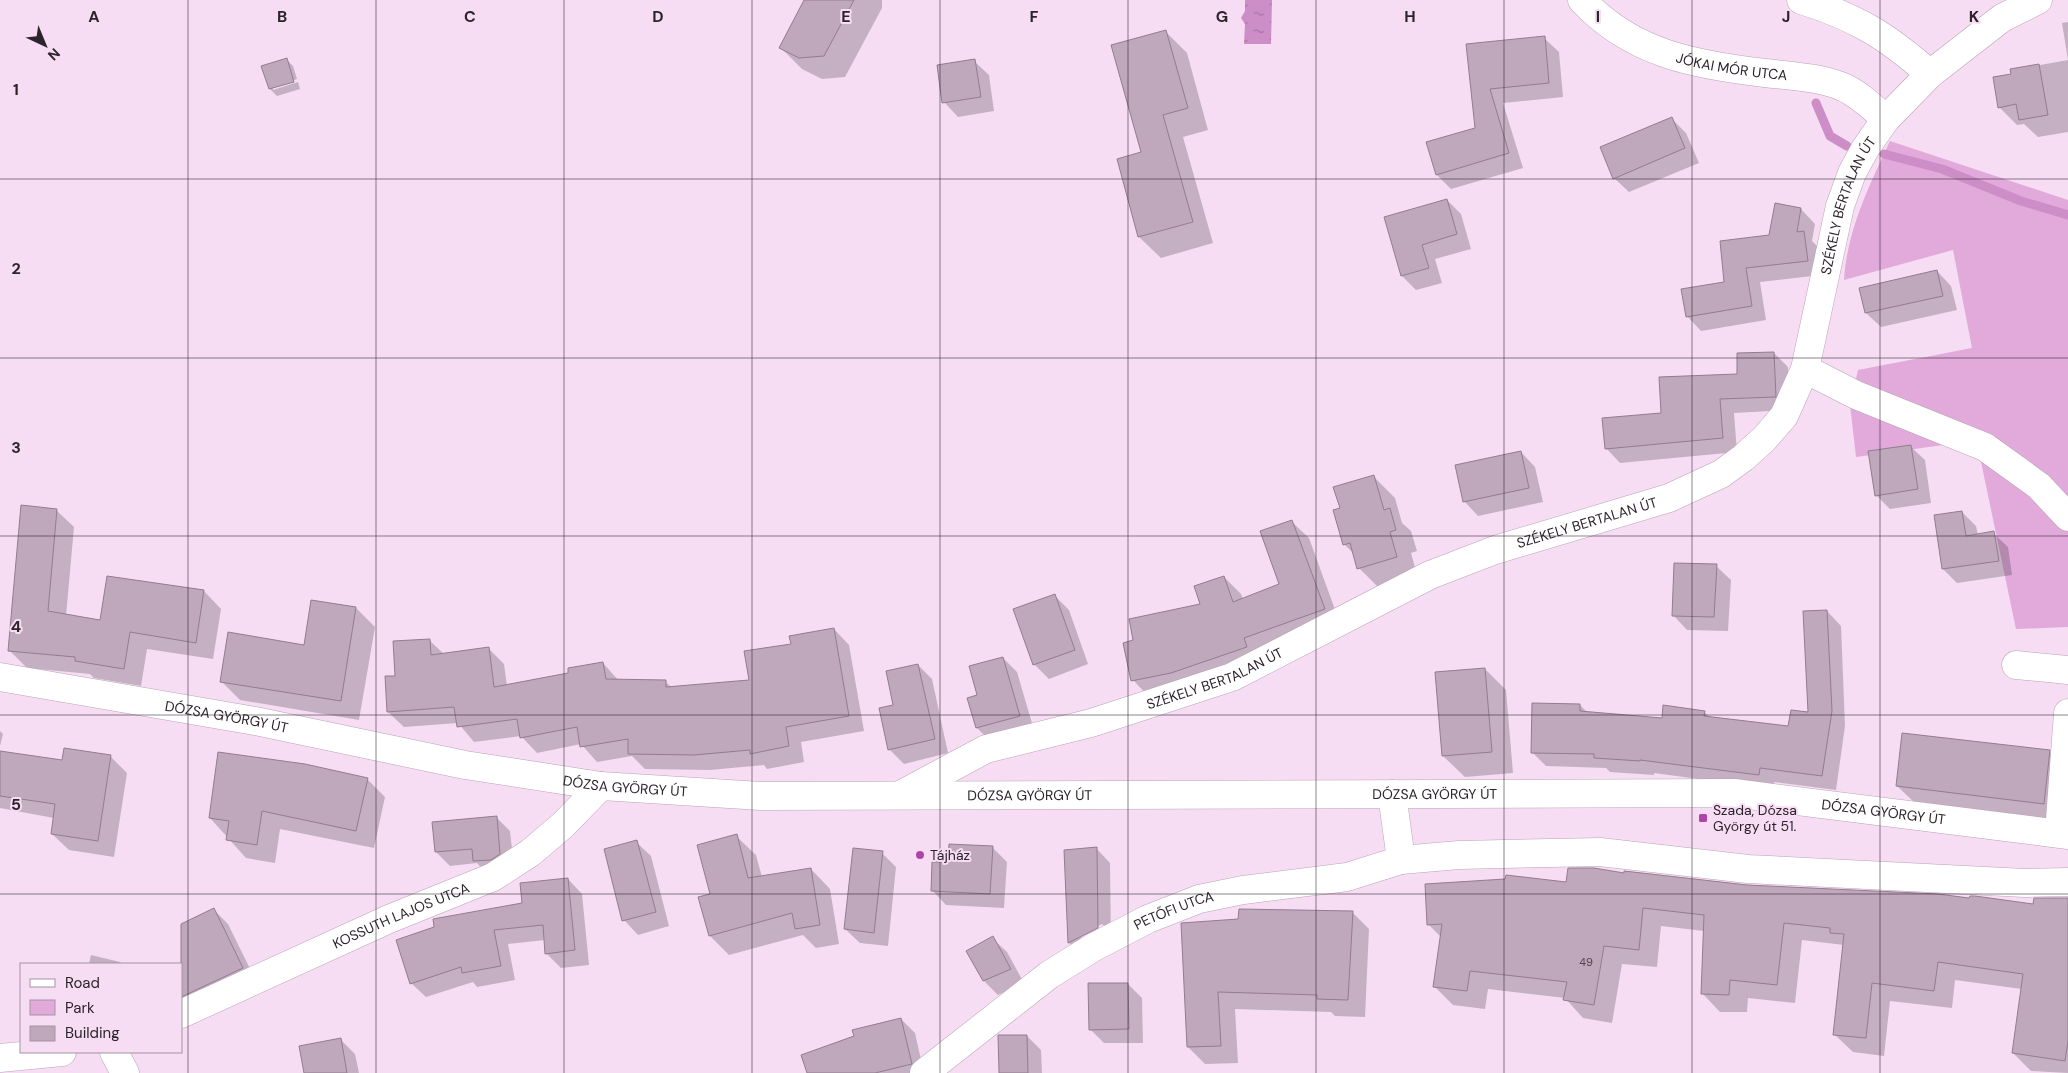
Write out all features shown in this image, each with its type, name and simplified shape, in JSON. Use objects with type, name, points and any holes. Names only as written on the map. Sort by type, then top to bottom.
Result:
[{"type":"street","name":"JÓKAI MÓR UTCA","points":[[1582,0],[1592,10],[1636,43],[1706,66],[1812,78],[1844,88],[1886,118]]},
{"type":"street","points":[[1801,0],[1832,10],[1882,35],[1930,74]]},
{"type":"street","name":"SZÉKELY BERTALAN ÚT","points":[[902,794],[986,748],[1090,722],[1232,677],[1430,575],[1495,550],[1669,498],[1721,474],[1764,439],[1784,416],[1805,369],[1840,206],[1852,173],[1886,118],[1930,74],[2002,18],[2038,0]]},
{"type":"street","points":[[1805,369],[1856,395],[1985,447],[2038,486],[2068,517]]},
{"type":"street","points":[[2016,665],[2068,670]]},
{"type":"street","name":"DÓZSA GYÖRGY ÚT","points":[[0,677],[255,721],[465,765],[601,786],[761,796],[902,794],[1734,794],[2064,834]]},
{"type":"street","points":[[2064,834],[2065,752],[2068,713]]},
{"type":"street","name":"KOSSUTH LAJOS UTCA","points":[[182,1014],[389,919],[493,877],[530,854],[563,825],[601,786]]},
{"type":"street","points":[[1392,794],[1401,860],[1459,855],[1600,852],[1748,869],[2025,883],[2068,882]]},
{"type":"street","name":"PETŐFI UTCA","points":[[924,1073],[1049,975],[1094,947],[1148,919],[1199,899],[1243,890],[1347,877],[1401,860]]},
{"type":"street","points":[[0,1058],[52,1053]]},
{"type":"street","points":[[114,1053],[124,1073]]},
{"type":"green space","points":[[1890,141],[2068,200],[2068,627],[2016,629],[1980,457],[1958,443],[1856,457],[1850,405],[1858,370],[1972,348],[1953,250],[1844,280],[1854,226]]},
{"type":"water","points":[[1245,0],[1272,0],[1271,44],[1244,44],[1245,24],[1241,18],[1245,11]]},
{"type":"building","points":[[804,0],[854,0],[824,56],[799,58],[779,48]]},
{"type":"building","points":[[1166,30],[1188,108],[1163,115],[1193,222],[1138,237],[1117,159],[1141,152],[1111,45]]},
{"type":"building","points":[[1545,36],[1549,83],[1490,89],[1509,153],[1436,175],[1426,142],[1475,128],[1466,44]]},
{"type":"building","points":[[287,58],[294,82],[269,89],[261,66]]},
{"type":"building","points":[[975,59],[981,97],[942,103],[937,65]]},
{"type":"building","points":[[2039,64],[2048,115],[2019,120],[2016,104],[1998,108],[1993,77],[2011,74],[2010,69]]},
{"type":"building","points":[[1672,117],[1685,148],[1613,179],[1600,147]]},
{"type":"building","points":[[1447,199],[1457,234],[1422,245],[1429,268],[1401,276],[1384,217]]},
{"type":"building","points":[[1775,203],[1801,208],[1797,232],[1804,231],[1808,261],[1746,268],[1752,306],[1686,317],[1681,289],[1724,282],[1720,241],[1769,235]]},
{"type":"building","points":[[1937,270],[1943,296],[1865,313],[1859,288]]},
{"type":"building","points":[[1774,352],[1776,397],[1720,399],[1723,438],[1605,449],[1602,418],[1661,413],[1659,377],[1737,374],[1737,353]]},
{"type":"building","points":[[1911,445],[1918,489],[1875,496],[1868,451]]},
{"type":"building","points":[[1521,451],[1529,488],[1463,502],[1455,465]]},
{"type":"building","points":[[1374,475],[1384,510],[1390,508],[1396,530],[1390,532],[1397,557],[1357,569],[1350,543],[1343,545],[1333,510],[1340,508],[1333,487]]},
{"type":"building","points":[[21,505],[57,509],[48,611],[100,620],[107,576],[204,590],[196,643],[130,632],[124,669],[75,661],[75,657],[8,651]]},
{"type":"building","points":[[1962,511],[1966,536],[1994,531],[1999,561],[1942,569],[1934,515]]},
{"type":"building","points":[[1292,520],[1325,609],[1244,638],[1247,647],[1171,673],[1131,681],[1123,643],[1133,640],[1129,619],[1200,604],[1194,586],[1224,576],[1233,602],[1279,584],[1260,531]]},
{"type":"building","points":[[1674,563],[1717,564],[1714,617],[1672,616]]},
{"type":"building","points":[[1055,594],[1075,650],[1033,665],[1013,609]]},
{"type":"building","points":[[311,600],[356,607],[341,701],[220,682],[228,632],[304,645]]},
{"type":"building","points":[[1827,610],[1832,711],[1822,776],[1760,768],[1759,775],[1640,760],[1594,758],[1594,754],[1531,753],[1532,703],[1580,704],[1580,711],[1662,718],[1663,705],[1705,711],[1704,716],[1788,726],[1791,710],[1808,712],[1803,611]]},
{"type":"building","points":[[834,628],[849,716],[786,727],[789,746],[750,754],[750,750],[694,755],[628,754],[628,739],[580,747],[577,727],[520,738],[517,719],[457,727],[454,707],[387,712],[385,676],[395,676],[393,641],[430,639],[431,655],[489,647],[494,687],[568,673],[568,668],[603,662],[606,679],[666,680],[666,687],[749,680],[744,651],[791,644],[789,636]]},
{"type":"building","points":[[1003,657],[1020,716],[976,728],[967,698],[977,695],[969,666]]},
{"type":"building","points":[[918,664],[935,739],[888,750],[879,708],[893,705],[886,671]]},
{"type":"building","points":[[1485,668],[1492,752],[1442,756],[1435,672]]},
{"type":"building","points":[[1902,733],[2050,750],[2044,804],[1896,786]]},
{"type":"building","points":[[64,748],[111,755],[98,841],[51,834],[55,804],[0,796],[0,751],[62,760]]},
{"type":"building","points":[[218,752],[305,764],[368,778],[356,831],[262,811],[257,845],[226,840],[229,821],[209,818]]},
{"type":"building","points":[[497,816],[500,854],[491,860],[473,861],[472,849],[435,852],[432,822]]},
{"type":"building","points":[[737,834],[748,878],[811,868],[820,925],[795,929],[792,913],[709,936],[698,897],[710,894],[697,845]]},
{"type":"building","points":[[637,840],[656,912],[622,921],[604,849]]},
{"type":"building","points":[[949,844],[993,846],[990,894],[931,891],[932,862],[948,862]]},
{"type":"building","points":[[1097,847],[1098,928],[1068,943],[1064,850]]},
{"type":"building","points":[[853,848],[883,851],[874,933],[844,929]]},
{"type":"building","points":[[1568,868],[1594,868],[1624,873],[1624,871],[1747,885],[1938,894],[1969,898],[1970,896],[1975,896],[2033,904],[2034,898],[2068,898],[2068,1041],[2065,1061],[2012,1053],[2023,974],[1938,962],[1934,991],[1872,983],[1866,1038],[1833,1035],[1844,934],[1830,933],[1830,928],[1784,923],[1777,985],[1730,980],[1729,995],[1701,994],[1704,915],[1643,908],[1639,950],[1604,946],[1594,1005],[1563,1000],[1567,982],[1470,971],[1467,991],[1433,987],[1442,924],[1427,925],[1425,884],[1505,879],[1506,875],[1566,882]]},
{"type":"building","points":[[568,878],[575,950],[545,954],[543,925],[494,930],[501,966],[462,973],[461,967],[410,984],[396,940],[434,927],[433,919],[522,903],[520,883]]},
{"type":"building","points":[[214,908],[243,968],[182,997],[181,924]]},
{"type":"building","points":[[1239,909],[1353,911],[1348,1000],[1317,999],[1317,995],[1218,992],[1221,1046],[1187,1047],[1181,923],[1238,919]]},
{"type":"building","points":[[993,936],[1011,969],[983,981],[966,951]]},
{"type":"building","points":[[1088,983],[1128,983],[1129,1029],[1089,1030]]},
{"type":"building","points":[[901,1018],[912,1064],[875,1073],[807,1073],[801,1055],[854,1036],[852,1030]]},
{"type":"building","points":[[998,1035],[1027,1035],[1028,1073],[999,1073]]},
{"type":"building","points":[[341,1038],[347,1073],[304,1073],[299,1046]]},
{"type":"waterway","points":[[1816,103],[1830,136],[1847,146]]},
{"type":"waterway","points":[[1884,154],[1942,169],[2021,201],[2068,215]]},
{"type":"place","name":"Szada, Dózsa György út 51.","points":[[1703,818]]},
{"type":"place","name":"Tájház","points":[[920,855]]}]
